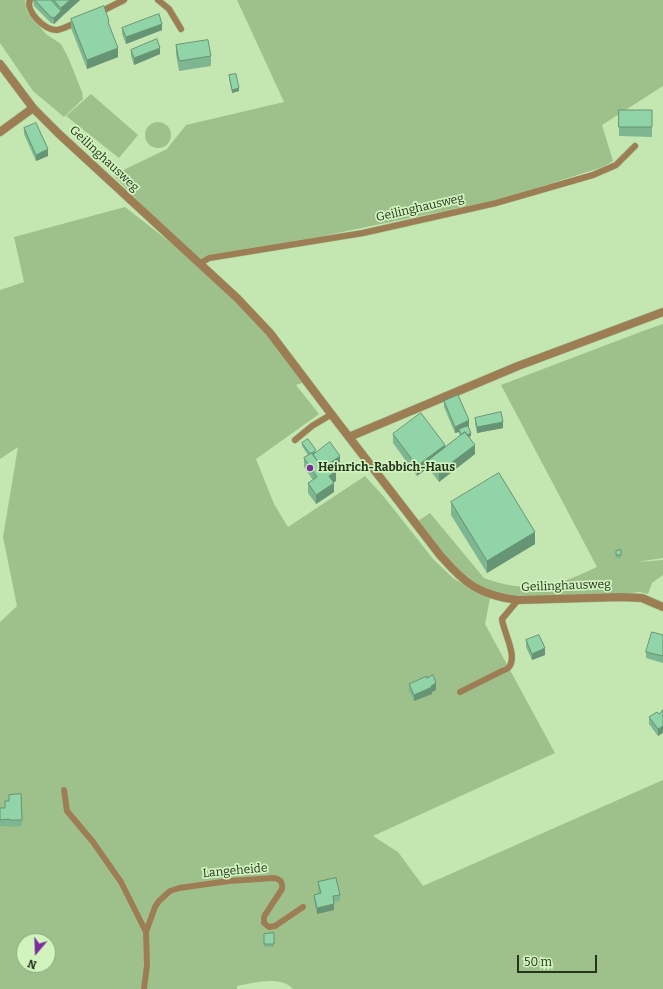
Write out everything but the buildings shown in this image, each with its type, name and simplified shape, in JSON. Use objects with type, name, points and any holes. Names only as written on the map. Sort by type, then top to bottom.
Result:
[{"type":"street","name":"Geilinghausweg","points":[[0,64],[33,108],[59,134],[237,298],[270,333],[440,555],[470,584],[483,591],[508,599],[642,598],[663,607]]},
{"type":"street","points":[[0,132],[33,108]]},
{"type":"street","points":[[349,437],[518,366],[663,312]]},
{"type":"lane","points":[[30,0],[28,3],[30,10],[42,24],[50,29],[58,30],[87,18]]},
{"type":"lane","points":[[94,16],[124,0]]},
{"type":"lane","points":[[158,0],[169,9],[181,29]]},
{"type":"lane","name":"Geilinghausweg","points":[[199,264],[209,258],[363,233],[496,203],[593,175],[616,165],[634,146]]},
{"type":"lane","points":[[295,440],[312,426],[332,414]]},
{"type":"lane","points":[[460,692],[508,668],[511,664],[512,656],[509,640],[503,626],[502,618],[518,600]]},
{"type":"lane","name":"Langeheide","points":[[64,790],[67,811],[94,842],[121,882],[146,932]]},
{"type":"lane","name":"Langeheide","points":[[144,989],[147,965],[146,932],[155,907],[166,894],[179,888],[229,881],[274,878],[280,880],[282,883],[282,889],[265,914],[264,923],[269,926],[276,926],[303,907]]},
{"type":"green space","points":[[0,0],[25,0],[27,12],[46,34],[61,44],[68,57],[82,92],[83,99],[64,117],[33,91],[0,43]]},
{"type":"green space","points":[[237,0],[663,0],[663,86],[602,125],[613,161],[603,167],[501,199],[198,262],[113,175],[167,149],[186,125],[284,102]]},
{"type":"green space","points":[[91,94],[138,135],[119,158],[66,116]]},
{"type":"green space","points":[[158,122],[167,126],[171,135],[167,144],[158,148],[149,144],[145,135],[149,126]]},
{"type":"green space","points":[[125,207],[199,265],[269,333],[305,382],[296,385],[319,414],[256,459],[274,504],[288,527],[365,476],[384,497],[434,560],[453,578],[470,589],[490,598],[485,624],[555,753],[373,836],[398,852],[423,886],[663,780],[663,989],[293,989],[281,982],[266,981],[237,986],[237,989],[0,989],[0,622],[17,606],[3,537],[18,447],[0,459],[0,290],[24,282],[14,237]]},
{"type":"green space","points":[[663,324],[663,558],[636,562],[663,560],[663,575],[652,583],[648,594],[640,592],[518,597],[473,584],[457,572],[418,521],[430,513],[484,578],[492,581],[520,587],[548,586],[557,584],[597,567],[501,385]]},
{"type":"place","name":"Heinrich-Rabbich-Haus","points":[[310,468]]}]
